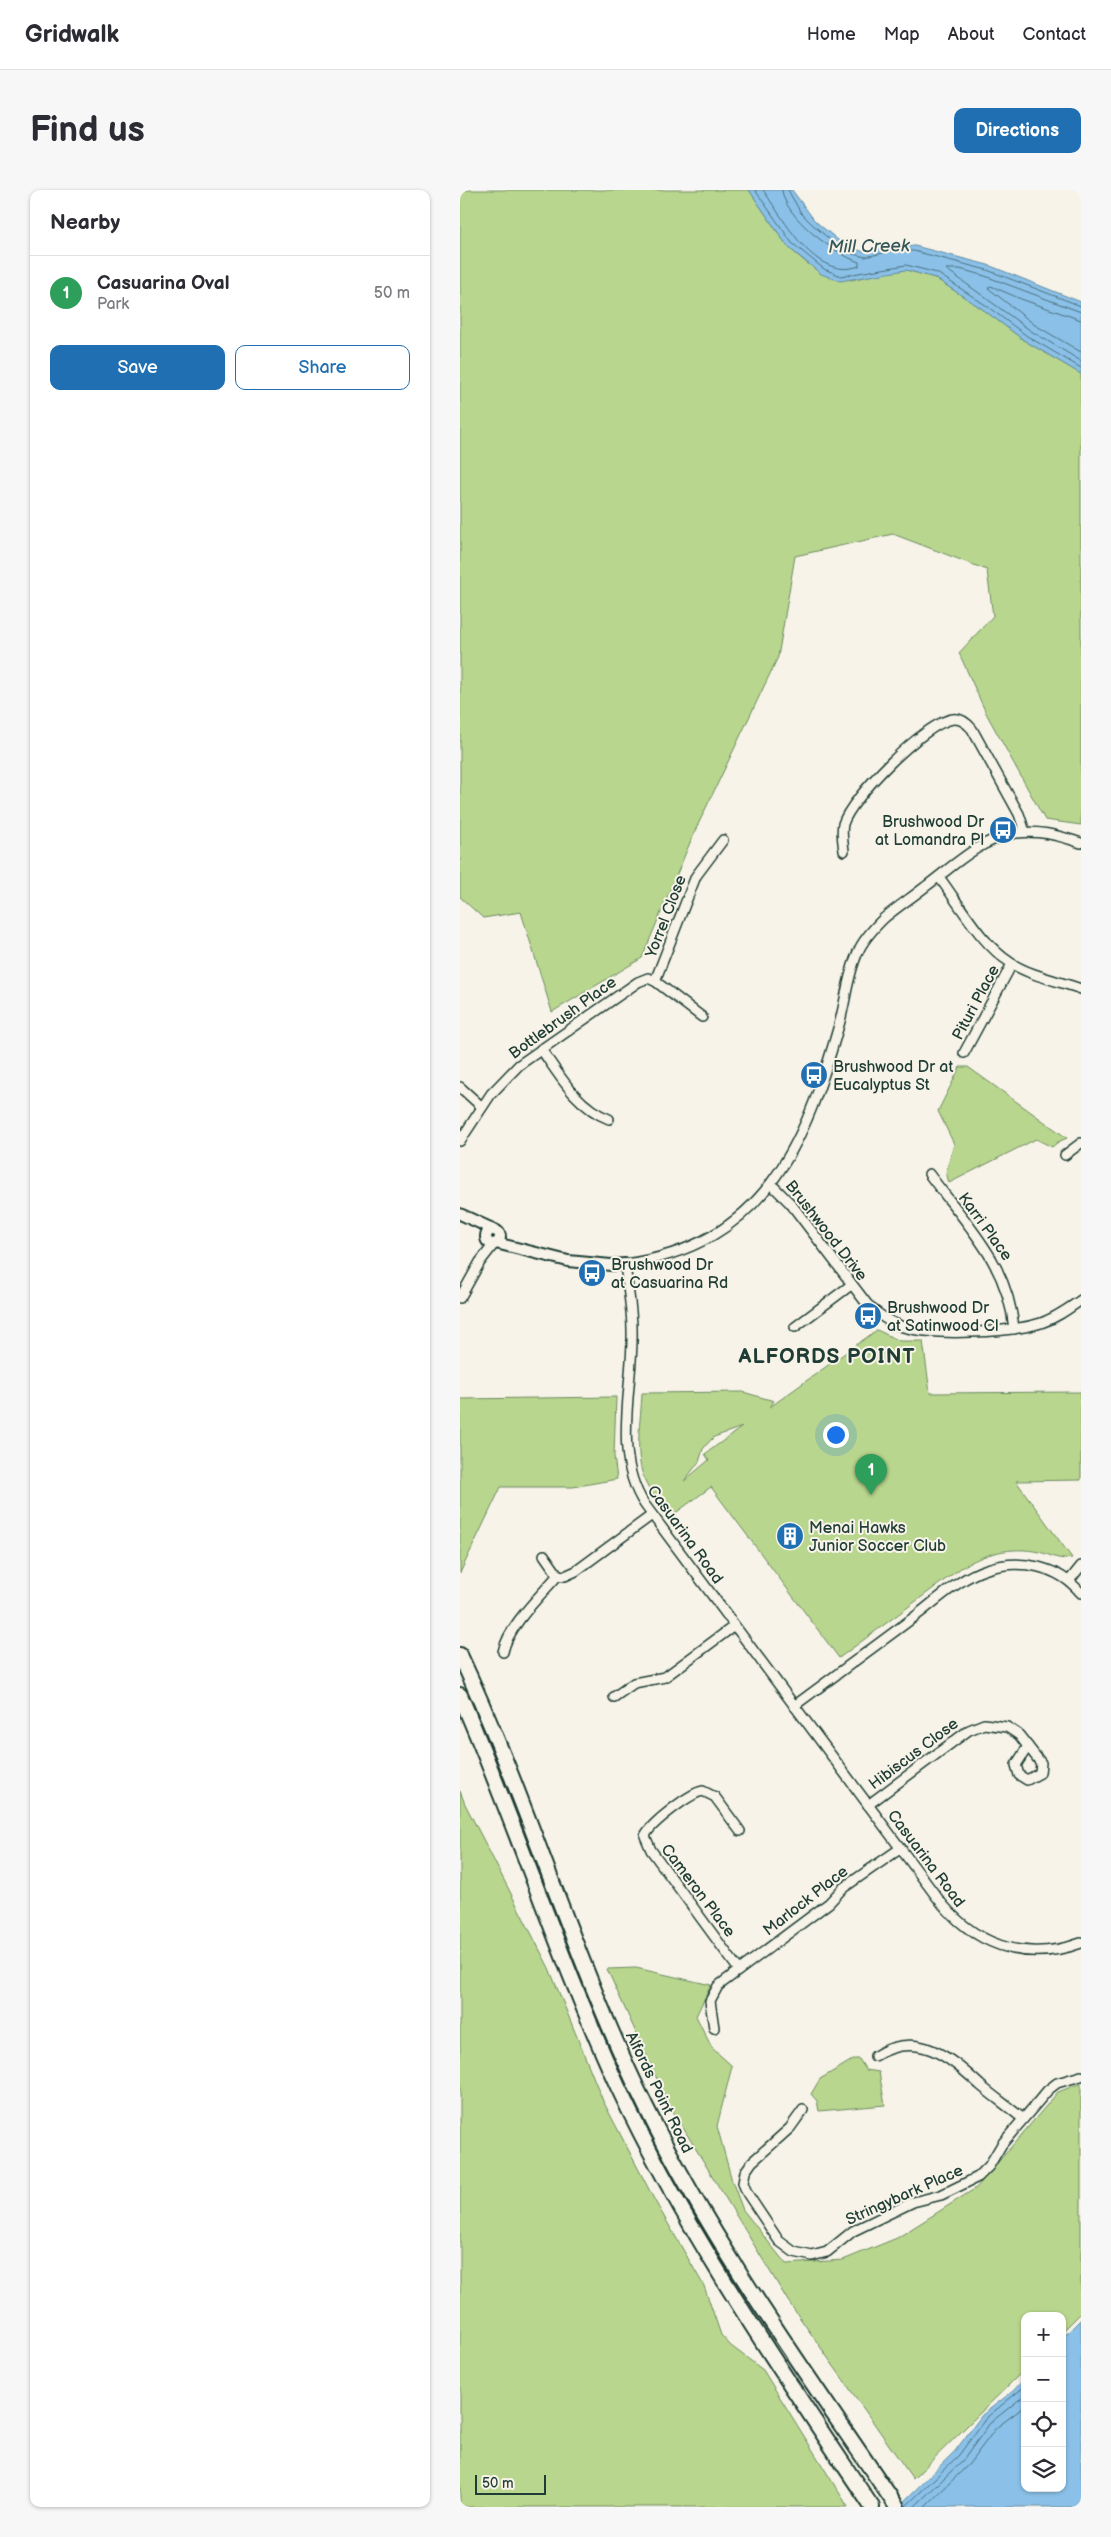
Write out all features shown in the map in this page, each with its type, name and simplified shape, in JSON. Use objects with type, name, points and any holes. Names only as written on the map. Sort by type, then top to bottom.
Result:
[{"type":"highway","name":"Alfords Point Road","points":[[460,1656],[490,1725],[604,2014],[646,2106],[711,2227],[794,2355],[897,2507]]},
{"type":"highway","name":"Alfords Point Road","points":[[460,1695],[585,2009],[622,2095],[686,2218],[777,2366],[872,2507]]},
{"type":"street","points":[[844,851],[844,823],[854,806],[911,742],[952,719],[963,720],[972,729],[1018,814],[1025,832]]},
{"type":"street","name":"Brushwood Drive","points":[[463,1216],[493,1238],[521,1249],[568,1261],[611,1265],[625,1264],[670,1254],[701,1240],[743,1213],[771,1184],[789,1158],[804,1128],[839,1025],[850,975],[858,952],[882,920],[990,841],[1025,832],[1053,834],[1081,843]]},
{"type":"street","name":"Yorrel Close","points":[[655,981],[696,876],[723,840]]},
{"type":"street","points":[[939,877],[986,940],[1012,964],[1081,989]]},
{"type":"street","name":"Pituri Place","points":[[964,1054],[1012,964]]},
{"type":"street","name":"Bottlebrush Place","points":[[460,1141],[482,1107],[509,1074],[541,1049],[638,982],[648,978],[655,981]]},
{"type":"street","points":[[655,981],[702,1017]]},
{"type":"street","points":[[541,1049],[581,1102],[609,1119]]},
{"type":"street","points":[[460,1088],[482,1107]]},
{"type":"street","points":[[1065,1155],[1081,1143]]},
{"type":"street","name":"Karri Place","points":[[929,1174],[998,1267],[1009,1295],[1014,1329]]},
{"type":"street","name":"Brushwood Drive","points":[[771,1184],[791,1204],[851,1284],[875,1312],[901,1326],[930,1330],[1014,1329],[1053,1318],[1081,1300]]},
{"type":"street","points":[[460,1298],[493,1238]]},
{"type":"street","name":"Casuarina Road","points":[[625,1264],[632,1328],[627,1463],[633,1485],[652,1515],[949,1912],[981,1938],[1012,1949],[1035,1952],[1059,1950],[1081,1943]]},
{"type":"street","points":[[795,1327],[851,1284]]},
{"type":"street","points":[[544,1555],[558,1575],[565,1576],[576,1571],[652,1515]]},
{"type":"street","points":[[794,1706],[956,1586],[985,1569],[1006,1564],[1026,1564],[1046,1569],[1069,1581],[1081,1592]]},
{"type":"street","points":[[1069,1581],[1081,1566]]},
{"type":"street","points":[[503,1652],[507,1640],[521,1619],[558,1575]]},
{"type":"street","points":[[614,1696],[634,1683],[665,1677],[734,1626]]},
{"type":"street","name":"Hibiscus Close","points":[[868,1805],[976,1726],[991,1723],[1007,1727],[1019,1735],[1028,1746]]},
{"type":"street","name":"Cameron Place","points":[[739,1970],[650,1850],[646,1836],[654,1824],[694,1794],[703,1791],[715,1797],[740,1831]]},
{"type":"street","name":"Marlock Place","points":[[714,2028],[709,2009],[712,1995],[718,1986],[829,1903],[843,1888],[901,1848]]},
{"type":"street","points":[[874,2056],[893,2047],[907,2045],[936,2051],[958,2065],[1023,2119]]},
{"type":"street","name":"Stringybark Place","points":[[803,2110],[790,2128],[752,2162],[745,2172],[743,2183],[747,2194],[779,2241],[789,2250],[805,2256],[827,2252],[854,2231],[920,2199],[941,2194],[978,2177],[989,2166],[998,2148],[1053,2086],[1081,2076]]},
{"type":"green space","points":[[460,190],[749,190],[788,247],[808,264],[851,280],[890,271],[906,270],[935,278],[981,308],[1025,341],[1081,374],[1081,825],[1045,820],[986,713],[959,653],[993,616],[987,570],[893,534],[795,556],[778,657],[694,833],[642,958],[552,1012],[521,912],[483,918],[460,897]]},
{"type":"green space","points":[[960,1067],[968,1067],[1067,1138],[1052,1147],[1036,1139],[949,1183],[946,1172],[954,1144],[938,1111]]},
{"type":"green space","points":[[877,1330],[900,1341],[923,1341],[930,1393],[1081,1392],[1081,1480],[1016,1481],[1072,1558],[1059,1558],[1029,1550],[1008,1550],[979,1558],[961,1568],[839,1658],[711,1487],[670,1517],[649,1489],[641,1468],[639,1436],[642,1393],[743,1392],[774,1401],[770,1407]],"holes":[[[742,1427],[705,1454],[709,1460],[684,1481],[699,1462],[703,1449],[714,1437]]]},
{"type":"green space","points":[[616,1397],[614,1456],[617,1479],[573,1487],[501,1487],[460,1573],[460,1399]]},
{"type":"green space","points":[[460,1791],[549,1968],[603,2101],[655,2201],[704,2286],[721,2335],[731,2346],[763,2370],[848,2507],[460,2507]]},
{"type":"green space","points":[[636,1968],[711,1985],[696,2016],[712,2048],[732,2066],[717,2126],[732,2181],[743,2210],[786,2264],[843,2260],[897,2238],[976,2188],[1058,2092],[1081,2083],[1081,2313],[1066,2328],[1066,2312],[1021,2312],[1021,2373],[913,2479],[788,2301],[668,2103],[607,1969]]},
{"type":"green space","points":[[854,2059],[859,2059],[866,2070],[879,2072],[885,2105],[819,2111],[817,2101],[811,2094],[820,2079]]},
{"type":"water","name":"Mill Creek","points":[[749,190],[792,190],[815,221],[838,240],[855,249],[865,252],[891,246],[915,246],[988,265],[1081,302],[1081,374],[1025,341],[981,308],[935,278],[906,270],[840,281],[821,274],[788,247]]},
{"type":"water","points":[[1081,2319],[1081,2507],[898,2507],[955,2451],[982,2415],[1013,2391],[1021,2382],[1021,2492],[1066,2492],[1066,2334]]},
{"type":"place","name":"Brushwood Dr at Lomandra Pl","points":[[1003,830]]},
{"type":"place","name":"Brushwood Dr at Eucalyptus St","points":[[814,1075]]},
{"type":"place","name":"Brushwood Dr at Casuarina Rd","points":[[592,1273]]},
{"type":"place","name":"Brushwood Dr at Satinwood Cl","points":[[868,1316]]},
{"type":"place","name":"Casuarina Oval","points":[[871,1495]]},
{"type":"place","name":"Menai Hawks Junior Soccer Club","points":[[790,1536]]},
{"type":"district","name":"ALFORDS POINT","points":[[827,1356]]}]
